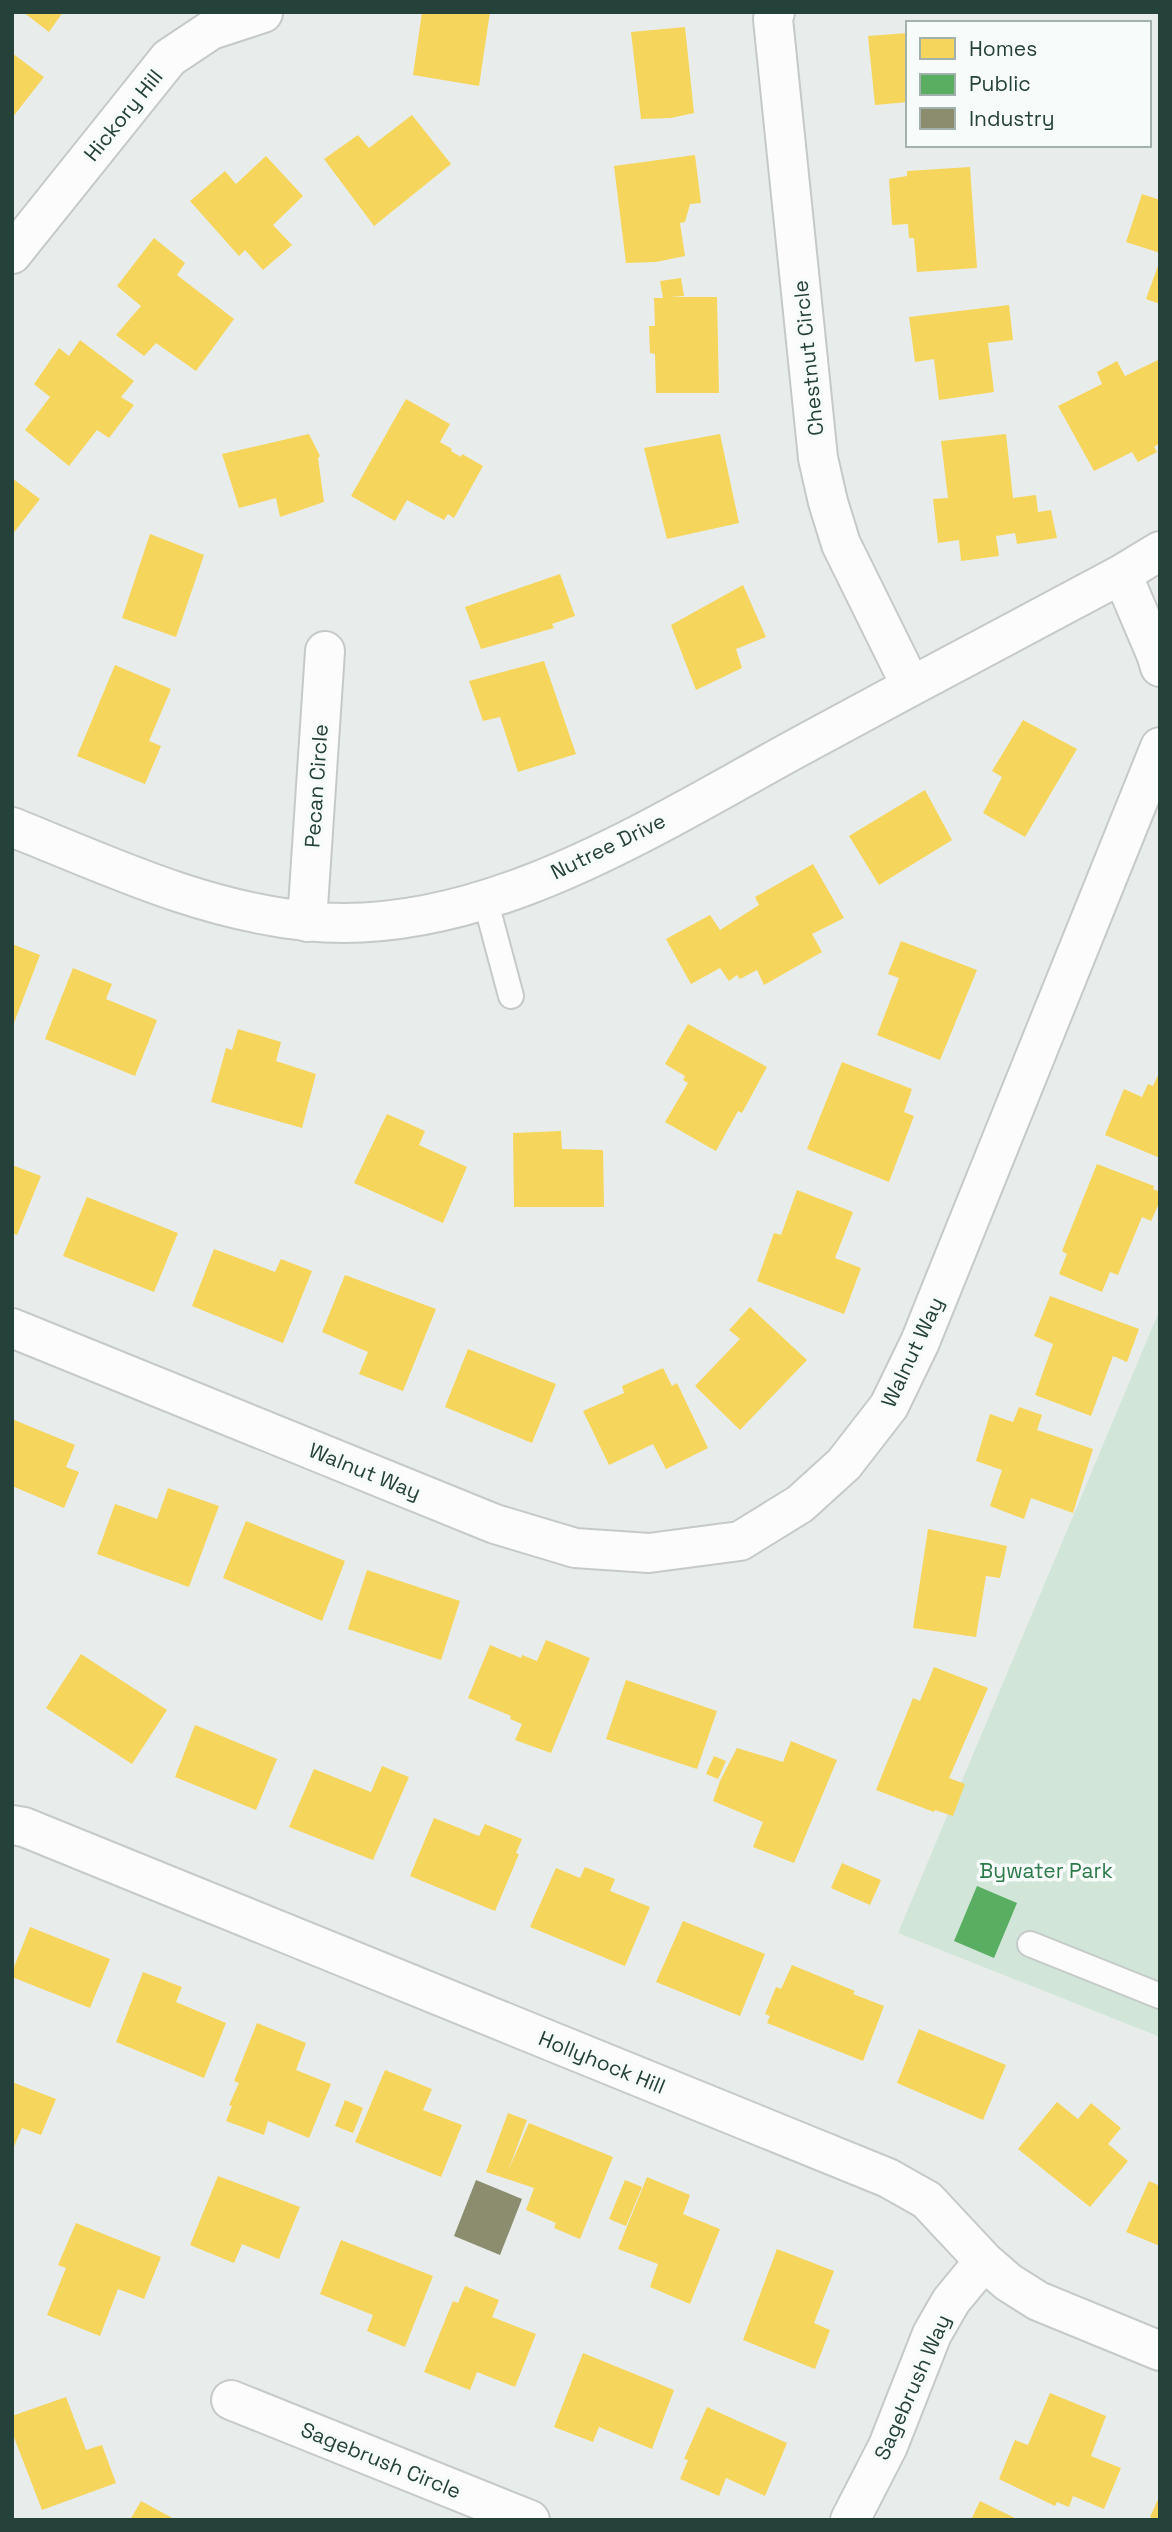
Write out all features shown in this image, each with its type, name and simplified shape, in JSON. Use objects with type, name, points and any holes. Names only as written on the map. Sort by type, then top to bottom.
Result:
[{"type":"street","name":"Chestnut Circle","points":[[775,12],[773,19],[818,458],[841,544],[911,686]]},
{"type":"street","name":"Hickory Hill","points":[[12,254],[169,58],[211,30],[263,13]]},
{"type":"street","name":"Nutree Drive","points":[[12,827],[159,887],[234,911],[307,922],[362,923],[421,917],[485,899],[588,861],[1122,574],[1160,551]]},
{"type":"street","points":[[1122,574],[1160,667]]},
{"type":"street","name":"Pecan Circle","points":[[307,922],[325,651]]},
{"type":"street","name":"Walnut Way","points":[[12,1328],[495,1524],[575,1548],[649,1553],[740,1541],[800,1504],[844,1464],[889,1406],[920,1342],[1160,747]]},
{"type":"street","name":"Hollyhock Hill","points":[[12,1825],[24,1827],[888,2178],[927,2200],[984,2261],[1008,2282],[1038,2301],[1160,2351]]},
{"type":"street","name":"Sagebrush Way","points":[[850,2520],[888,2446],[932,2334],[951,2301],[984,2261]]},
{"type":"street","name":"Sagebrush Circle","points":[[231,2400],[530,2520]]},
{"type":"lane","points":[[485,899],[511,996]]},
{"type":"lane","points":[[1030,1944],[1160,1996]]},
{"type":"green space","name":"Bywater Park","points":[[1160,1309],[1160,2037],[898,1933]]},
{"type":"building: Homes","points":[[23,12],[63,12],[49,32]]},
{"type":"building: Homes","points":[[422,12],[490,12],[479,86],[413,75]]},
{"type":"building: Homes","points":[[685,27],[694,113],[671,118],[641,119],[631,32]]},
{"type":"building: Homes","points":[[906,33],[906,102],[875,105],[868,36]]},
{"type":"building: Homes","points":[[12,53],[44,77],[12,118]]},
{"type":"building: Homes","points":[[412,115],[451,164],[374,226],[324,159],[358,135],[369,148]]},
{"type":"building: Homes","points":[[695,155],[701,203],[690,204],[685,222],[680,223],[685,256],[656,262],[626,263],[614,166]]},
{"type":"building: Homes","points":[[266,156],[303,196],[273,225],[292,245],[263,270],[245,250],[239,256],[190,201],[225,171],[236,184]]},
{"type":"building: Homes","points":[[970,167],[977,268],[917,272],[914,238],[909,238],[908,224],[892,225],[889,179],[907,176],[907,171]]},
{"type":"building: Homes","points":[[1142,194],[1160,200],[1160,253],[1126,242]]},
{"type":"building: Homes","points":[[154,238],[185,263],[177,275],[234,319],[196,371],[156,343],[144,356],[116,335],[141,306],[117,286]]},
{"type":"building: Homes","points":[[1160,260],[1160,304],[1146,299]]},
{"type":"building: Homes","points":[[681,278],[684,296],[669,297],[717,297],[719,393],[656,393],[655,354],[650,353],[649,326],[655,326],[654,298],[663,298],[660,281]]},
{"type":"building: Homes","points":[[1009,305],[1013,340],[988,343],[994,392],[939,400],[934,359],[915,362],[909,317]]},
{"type":"building: Homes","points":[[80,340],[134,381],[121,397],[134,405],[109,438],[97,430],[69,466],[25,430],[50,397],[34,384],[59,348],[69,356]]},
{"type":"building: Homes","points":[[1160,359],[1160,443],[1154,447],[1157,452],[1138,462],[1132,452],[1094,471],[1058,406],[1102,384],[1097,372],[1117,361],[1125,376]]},
{"type":"building: Homes","points":[[406,399],[450,424],[440,442],[461,457],[462,454],[483,466],[454,518],[448,514],[444,520],[407,500],[395,521],[351,496]]},
{"type":"building: Homes","points":[[309,434],[320,456],[318,458],[324,502],[280,517],[276,498],[239,508],[222,454]]},
{"type":"building: Homes","points":[[720,434],[739,523],[667,539],[644,448]]},
{"type":"building: Homes","points":[[1006,434],[1013,498],[1036,495],[1038,512],[1051,510],[1057,538],[1017,544],[1015,533],[996,536],[999,556],[961,561],[959,540],[938,543],[933,499],[948,498],[941,441]]},
{"type":"building: Homes","points":[[12,478],[40,499],[12,535]]},
{"type":"building: Homes","points":[[150,534],[204,555],[176,637],[122,618]]},
{"type":"building: Homes","points":[[560,574],[575,616],[552,624],[554,628],[481,649],[465,607]]},
{"type":"building: Homes","points":[[743,585],[766,637],[736,649],[742,668],[696,690],[671,625]]},
{"type":"building: Homes","points":[[544,661],[576,754],[518,772],[500,717],[483,721],[469,681]]},
{"type":"building: Homes","points":[[115,665],[171,689],[149,741],[161,746],[145,784],[77,756]]},
{"type":"building: Homes","points":[[1023,720],[1077,749],[1025,837],[983,813],[1002,777],[992,771]]},
{"type":"building: Homes","points":[[925,790],[952,840],[879,885],[849,836]]},
{"type":"building: Homes","points":[[813,864],[844,918],[812,934],[822,952],[764,985],[757,970],[740,979],[737,975],[729,981],[720,968],[691,984],[666,939],[710,915],[720,930],[759,905],[755,897]]},
{"type":"building: Homes","points":[[901,941],[977,970],[940,1060],[877,1035],[899,978],[888,974]]},
{"type":"building: Homes","points":[[12,944],[40,955],[12,1028]]},
{"type":"building: Homes","points":[[73,968],[112,984],[106,999],[157,1020],[135,1076],[45,1039]]},
{"type":"building: Homes","points":[[688,1024],[767,1067],[742,1113],[738,1111],[716,1151],[665,1122],[688,1083],[683,1080],[685,1076],[665,1064]]},
{"type":"building: Homes","points":[[238,1029],[281,1042],[276,1061],[316,1074],[302,1128],[211,1102],[226,1048],[232,1050]]},
{"type":"building: Homes","points":[[842,1062],[912,1089],[904,1112],[914,1116],[889,1182],[807,1149]]},
{"type":"building: Homes","points":[[1160,1071],[1160,1158],[1105,1135],[1124,1089],[1142,1097],[1148,1084],[1153,1086]]},
{"type":"building: Homes","points":[[387,1114],[425,1131],[419,1145],[467,1167],[443,1223],[354,1183]]},
{"type":"building: Homes","points":[[561,1131],[562,1149],[603,1150],[604,1207],[514,1207],[513,1133]]},
{"type":"building: Homes","points":[[1097,1164],[1154,1186],[1153,1189],[1160,1192],[1160,1201],[1151,1221],[1142,1217],[1118,1275],[1110,1272],[1102,1292],[1059,1274],[1067,1254],[1062,1251]]},
{"type":"building: Homes","points":[[12,1165],[41,1176],[17,1235],[12,1233]]},
{"type":"building: Homes","points":[[797,1190],[853,1212],[835,1258],[861,1268],[844,1314],[757,1281],[774,1233],[781,1235]]},
{"type":"building: Homes","points":[[87,1197],[178,1233],[154,1292],[63,1256]]},
{"type":"building: Homes","points":[[214,1249],[275,1272],[281,1259],[312,1271],[283,1343],[192,1306]]},
{"type":"building: Homes","points":[[345,1275],[436,1309],[403,1391],[359,1374],[368,1352],[322,1332]]},
{"type":"building: Homes","points":[[1050,1296],[1139,1329],[1127,1362],[1113,1356],[1091,1416],[1035,1395],[1053,1344],[1034,1336]]},
{"type":"building: Homes","points":[[750,1307],[807,1360],[740,1430],[695,1386],[740,1339],[729,1330]]},
{"type":"building: Homes","points":[[468,1349],[556,1384],[532,1443],[445,1407]]},
{"type":"building: Homes","points":[[663,1368],[672,1386],[677,1383],[708,1448],[666,1469],[653,1444],[609,1465],[583,1411],[624,1393],[622,1386]]},
{"type":"building: Homes","points":[[1019,1407],[1042,1415],[1037,1430],[1093,1449],[1073,1513],[1031,1498],[1024,1519],[990,1506],[1002,1470],[976,1461],[990,1414],[1013,1422]]},
{"type":"building: Homes","points":[[12,1419],[75,1445],[66,1467],[79,1472],[64,1508],[12,1486]]},
{"type":"building: Homes","points":[[168,1488],[219,1506],[189,1587],[97,1554],[115,1504],[157,1519]]},
{"type":"building: Homes","points":[[246,1521],[345,1561],[322,1621],[223,1578]]},
{"type":"building: Homes","points":[[928,1529],[1007,1546],[1000,1578],[986,1576],[976,1637],[913,1628]]},
{"type":"building: Homes","points":[[367,1570],[460,1601],[441,1660],[348,1629]]},
{"type":"building: Homes","points":[[546,1640],[590,1658],[551,1753],[515,1740],[522,1724],[510,1719],[511,1716],[468,1698],[490,1645],[521,1658],[522,1655],[537,1661]]},
{"type":"building: Homes","points":[[81,1654],[167,1710],[132,1764],[46,1708]]},
{"type":"building: Homes","points":[[934,1667],[988,1688],[949,1778],[965,1784],[953,1816],[935,1810],[934,1812],[876,1790],[913,1698],[920,1701]]},
{"type":"building: Homes","points":[[626,1680],[717,1711],[697,1769],[606,1739]]},
{"type":"building: Homes","points":[[195,1725],[277,1759],[256,1810],[175,1777]]},
{"type":"building: Homes","points":[[791,1741],[837,1760],[794,1863],[753,1847],[763,1822],[713,1801],[737,1748],[783,1762]]},
{"type":"building: Homes","points":[[714,1756],[726,1761],[718,1779],[706,1774]]},
{"type":"building: Homes","points":[[382,1766],[409,1777],[373,1860],[289,1827],[314,1769],[371,1792]]},
{"type":"building: Homes","points":[[434,1818],[479,1836],[485,1824],[522,1839],[516,1853],[519,1854],[495,1911],[410,1876]]},
{"type":"building: Homes","points":[[842,1863],[881,1880],[870,1905],[831,1888]]},
{"type":"building: Homes","points":[[585,1867],[615,1879],[610,1891],[650,1907],[625,1966],[530,1927],[556,1868],[580,1878]]},
{"type":"building: Homes","points":[[683,1921],[765,1954],[740,2016],[656,1982]]},
{"type":"building: Homes","points":[[30,1927],[110,1959],[90,2008],[12,1977]]},
{"type":"building: Homes","points":[[792,1965],[884,2006],[863,2061],[767,2023],[770,2016],[765,2014],[776,1987],[781,1989]]},
{"type":"building: Homes","points":[[143,1972],[182,1987],[176,2002],[226,2023],[204,2078],[116,2042]]},
{"type":"building: Homes","points":[[257,2023],[306,2043],[296,2070],[331,2084],[309,2138],[268,2121],[264,2135],[226,2121],[232,2106],[229,2105],[239,2083],[234,2081]]},
{"type":"building: Homes","points":[[919,2029],[1006,2065],[983,2120],[897,2083]]},
{"type":"building: Homes","points":[[385,2070],[432,2089],[423,2110],[462,2125],[441,2177],[355,2142]]},
{"type":"building: Homes","points":[[12,2082],[56,2099],[41,2135],[22,2128],[12,2151]]},
{"type":"building: Homes","points":[[345,2100],[363,2108],[353,2133],[335,2126]]},
{"type":"building: Homes","points":[[1057,2102],[1078,2119],[1091,2103],[1121,2128],[1108,2144],[1128,2161],[1090,2207],[1018,2149]]},
{"type":"building: Homes","points":[[508,2113],[527,2120],[508,2171],[529,2123],[613,2157],[580,2239],[554,2228],[556,2223],[526,2210],[534,2188],[486,2172]]},
{"type":"building: Homes","points":[[218,2176],[300,2207],[279,2259],[242,2244],[234,2263],[190,2245]]},
{"type":"building: Homes","points":[[647,2177],[690,2195],[683,2214],[720,2229],[690,2304],[650,2287],[658,2264],[618,2249]]},
{"type":"building: Homes","points":[[625,2180],[642,2187],[626,2226],[609,2219]]},
{"type":"building: Homes","points":[[1149,2181],[1160,2186],[1160,2246],[1126,2232]]},
{"type":"building: Homes","points":[[76,2223],[161,2257],[144,2299],[118,2289],[100,2336],[47,2315],[66,2268],[58,2265]]},
{"type":"building: Homes","points":[[341,2240],[433,2276],[405,2347],[367,2331],[373,2315],[320,2294]]},
{"type":"building: Homes","points":[[777,2249],[834,2271],[814,2323],[830,2330],[815,2369],[743,2340]]},
{"type":"building: Homes","points":[[465,2286],[499,2300],[492,2317],[536,2334],[515,2387],[477,2372],[470,2390],[424,2372],[453,2301],[458,2303]]},
{"type":"building: Homes","points":[[583,2353],[674,2390],[652,2449],[599,2427],[593,2442],[554,2427]]},
{"type":"building: Homes","points":[[1050,2393],[1106,2416],[1091,2456],[1121,2468],[1104,2509],[1073,2496],[1069,2507],[1057,2502],[1055,2506],[999,2479],[1015,2440],[1028,2445]]},
{"type":"building: Homes","points":[[66,2397],[86,2450],[102,2445],[116,2483],[42,2510],[12,2432],[12,2416]]},
{"type":"building: Homes","points":[[707,2407],[787,2443],[765,2496],[726,2478],[719,2496],[680,2479],[688,2460],[684,2459]]},
{"type":"building: Homes","points":[[1160,2495],[1160,2520],[1156,2520],[1150,2517]]},
{"type":"building: Homes","points":[[141,2501],[176,2520],[130,2520]]},
{"type":"building: Homes","points":[[980,2501],[1019,2520],[971,2520]]},
{"type":"building: Public","points":[[977,1886],[1017,1903],[994,1958],[954,1941]]},
{"type":"building: Industry","points":[[476,2180],[522,2199],[500,2255],[454,2236]]}]
